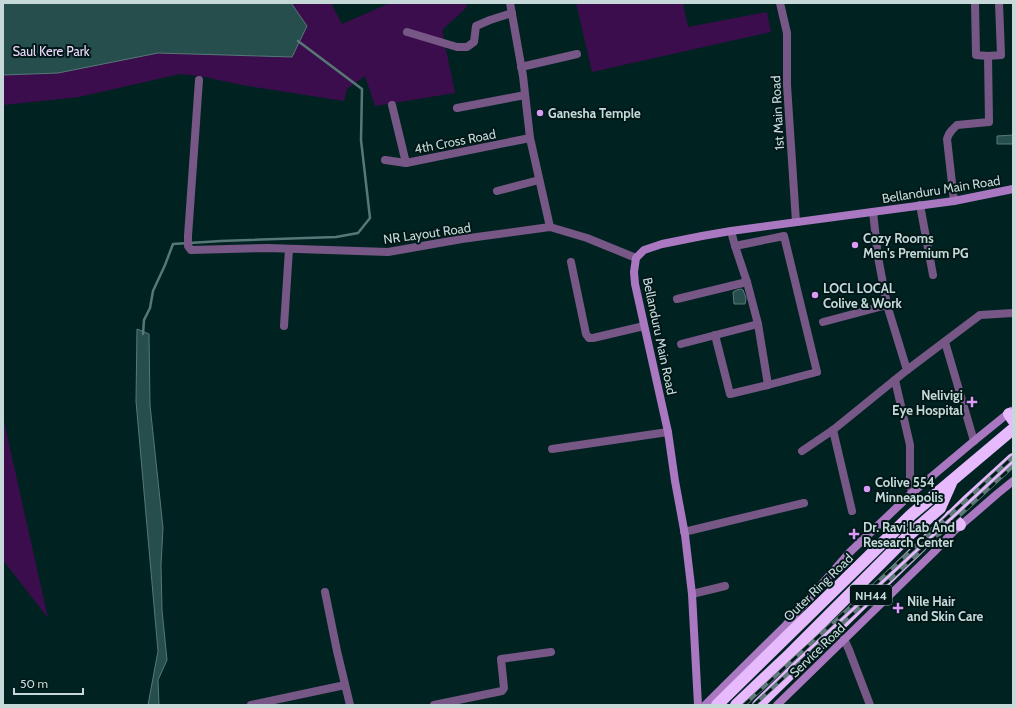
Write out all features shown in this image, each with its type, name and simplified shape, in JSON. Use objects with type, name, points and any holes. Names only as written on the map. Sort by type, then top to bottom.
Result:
[{"type":"highway","name":"Outer Ring Road","points":[[717,705],[911,515],[1013,429]]},
{"type":"highway","name":"NH44","points":[[758,705],[951,516],[1013,459]]},
{"type":"highway","points":[[736,705],[790,654],[910,534],[940,508],[953,479]]},
{"type":"highway","points":[[951,516],[960,525]]},
{"type":"street","points":[[510,3],[521,66],[530,138],[550,227]]},
{"type":"street","name":"1st Main Road","points":[[780,3],[787,33],[787,85],[796,222]]},
{"type":"street","points":[[975,3],[976,56],[1001,55],[999,3]]},
{"type":"street","points":[[407,32],[457,47],[467,47],[474,42],[476,26],[512,13]]},
{"type":"street","points":[[521,66],[577,54]]},
{"type":"street","points":[[954,201],[947,139],[952,130],[957,126],[989,122],[988,56]]},
{"type":"street","name":"NR Layout Road","points":[[199,80],[188,236],[190,248],[268,248],[388,252],[462,239],[550,227],[587,238],[636,258]]},
{"type":"street","points":[[457,108],[525,95]]},
{"type":"street","points":[[392,105],[406,163]]},
{"type":"street","name":"4th Cross Road","points":[[385,160],[406,163],[530,138]]},
{"type":"street","points":[[497,191],[539,180]]},
{"type":"street","name":"Bellanduru Main Road","points":[[698,705],[692,594],[684,532],[668,432],[635,284],[634,272],[636,258],[644,250],[662,244],[702,236],[954,201],[1013,189]]},
{"type":"street","points":[[920,205],[933,275]]},
{"type":"street","points":[[873,212],[878,257],[887,305],[907,370]]},
{"type":"street","points":[[731,231],[758,324],[768,385]]},
{"type":"street","points":[[715,335],[730,394],[817,372],[784,236],[735,246]]},
{"type":"street","points":[[284,326],[289,249]]},
{"type":"street","points":[[571,262],[586,334],[589,338],[644,326]]},
{"type":"street","points":[[677,299],[747,282]]},
{"type":"street","points":[[823,322],[887,305]]},
{"type":"street","points":[[802,450],[833,430],[907,370],[980,315],[1013,313]]},
{"type":"street","points":[[682,344],[758,324]]},
{"type":"street","points":[[945,342],[974,441]]},
{"type":"street","points":[[895,380],[910,445],[910,483],[912,493]]},
{"type":"street","points":[[705,705],[786,625],[850,552],[898,508],[912,493],[974,441],[1012,414]]},
{"type":"street","points":[[833,430],[852,511]]},
{"type":"street","points":[[552,448],[668,432]]},
{"type":"street","name":"Service Road","points":[[777,705],[960,525],[1013,481]]},
{"type":"street","points":[[684,532],[804,503]]},
{"type":"street","points":[[692,594],[725,586]]},
{"type":"street","points":[[325,592],[350,705]]},
{"type":"street","points":[[844,639],[850,650],[870,705]]},
{"type":"street","points":[[434,705],[502,692],[504,688],[501,660],[551,652]]},
{"type":"street","points":[[251,705],[345,685]]},
{"type":"green space","name":"Saul Kere Park","points":[[3,3],[331,3],[342,24],[390,3],[466,3],[467,7],[442,30],[455,93],[375,106],[365,76],[347,89],[344,101],[242,85],[200,76],[180,74],[79,97],[3,105]]},
{"type":"green space","points":[[576,3],[683,3],[688,27],[767,12],[771,32],[592,72]]},
{"type":"green space","points":[[3,417],[48,618],[3,560]]},
{"type":"water","points":[[3,3],[291,3],[307,26],[292,57],[158,53],[58,73],[3,75]]},
{"type":"water","points":[[1013,135],[1013,144],[997,144],[997,136]]},
{"type":"water","points":[[743,290],[746,298],[745,304],[734,304],[733,292]]},
{"type":"water","points":[[137,329],[149,334],[150,405],[163,528],[161,565],[162,610],[167,660],[158,680],[159,705],[148,705],[158,651],[136,401]]},
{"type":"waterway","points":[[143,334],[144,320],[150,308],[153,291],[173,244],[336,237],[358,233],[370,218],[361,140],[362,89],[298,41]]},
{"type":"railway","points":[[744,705],[1013,457]]},
{"type":"railway","points":[[754,705],[1013,466]]},
{"type":"place","name":"Ganesha Temple","points":[[540,113]]},
{"type":"place","name":"Cozy Rooms Men's Premium PG","points":[[855,245]]},
{"type":"place","name":"LOCL LOCAL Colive & Work","points":[[815,295]]},
{"type":"place","name":"Nelivigi Eye Hospital","points":[[972,402]]},
{"type":"place","name":"Colive 554 Minneapolis","points":[[867,489]]},
{"type":"place","name":"Dr. Ravi Lab And Research Center","points":[[854,534]]},
{"type":"place","name":"Nile Hair and Skin Care","points":[[898,608]]}]
